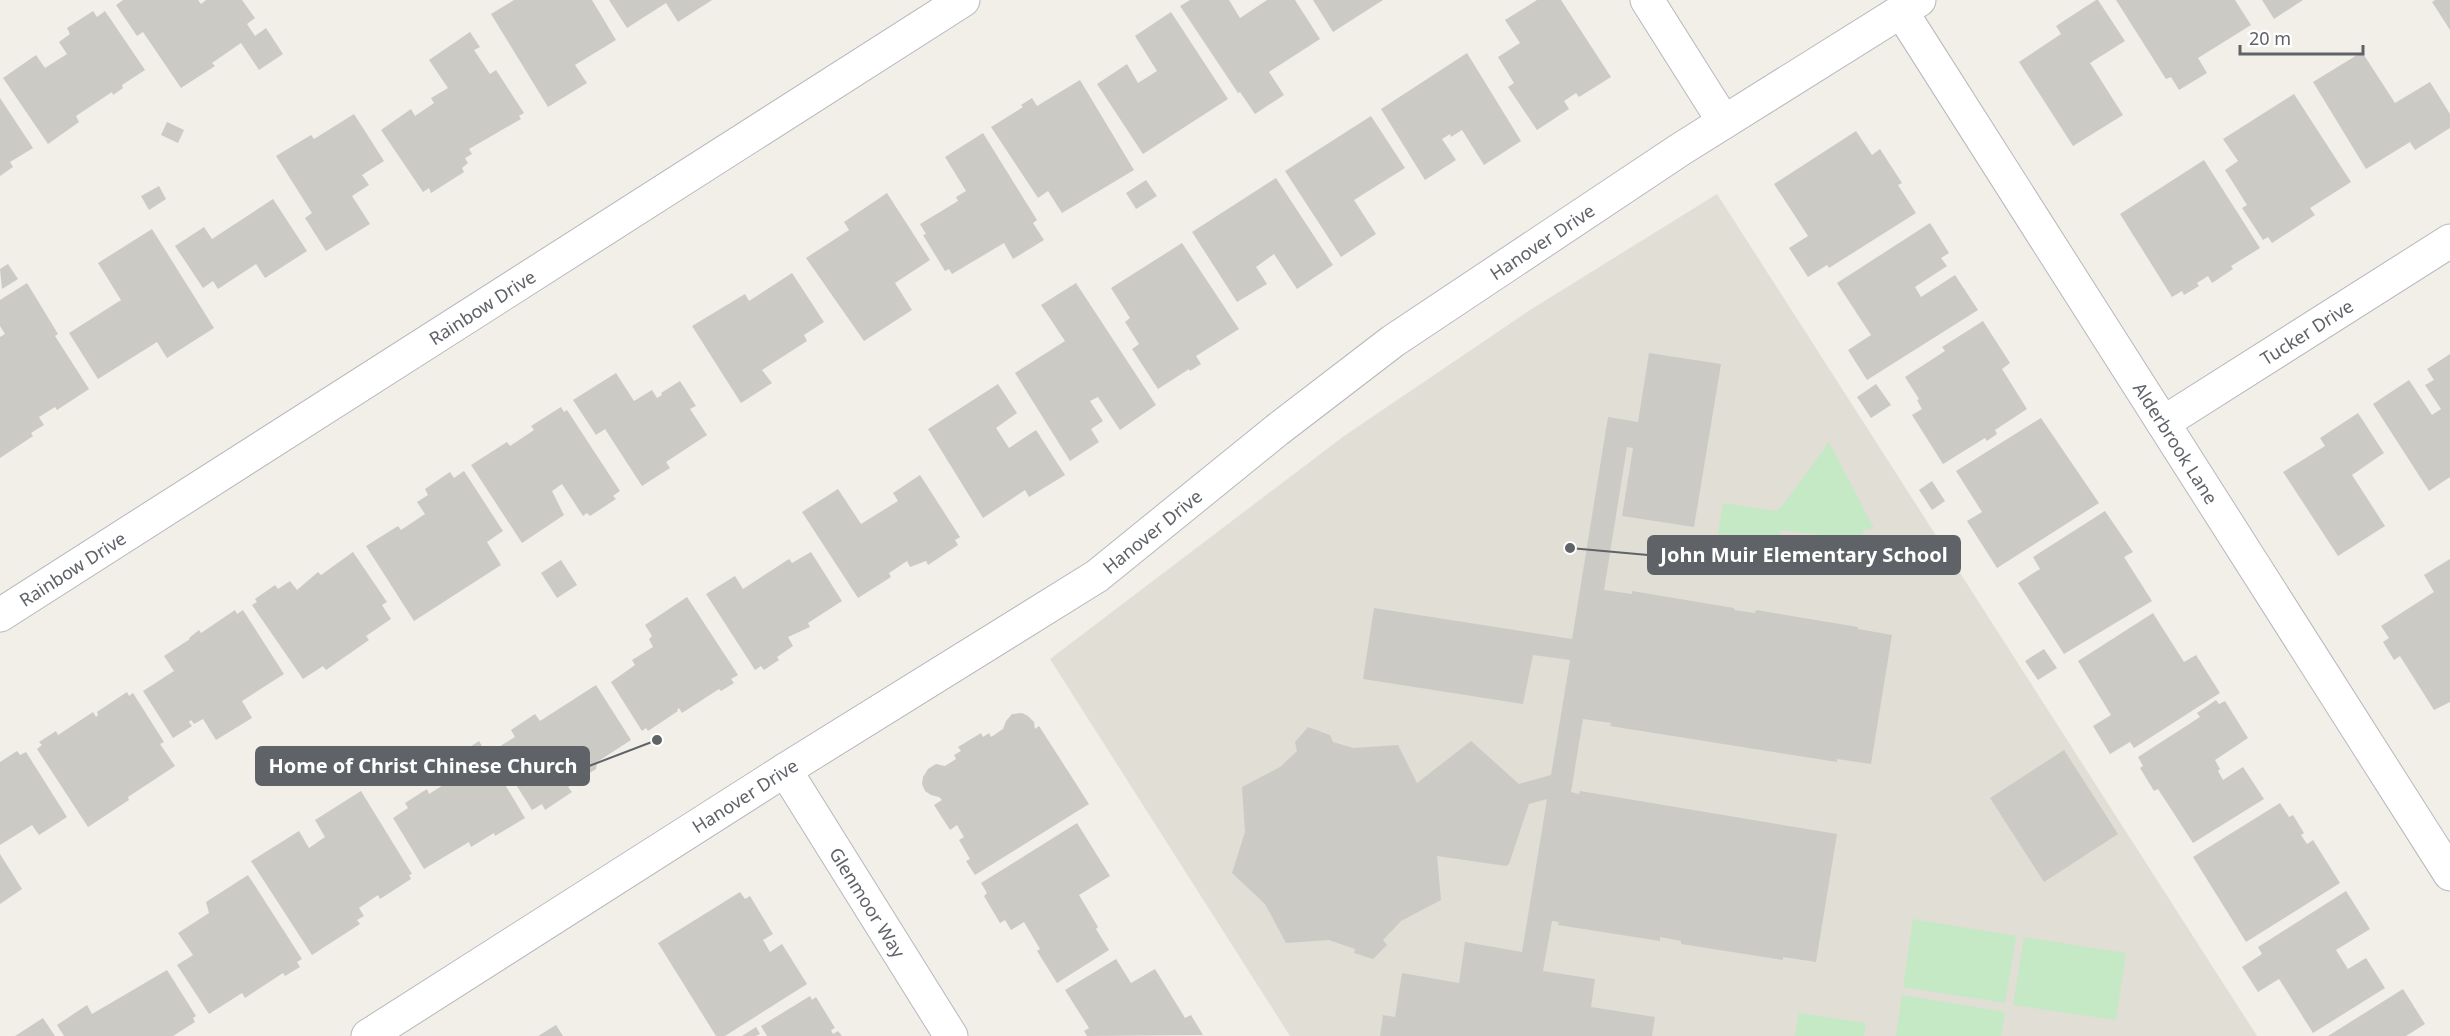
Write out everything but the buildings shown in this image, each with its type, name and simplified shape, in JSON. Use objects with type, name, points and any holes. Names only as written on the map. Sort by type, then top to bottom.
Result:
[{"type":"street","name":"Rainbow Drive","points":[[0,615],[963,0]]},
{"type":"street","points":[[1647,0],[1724,122]]},
{"type":"street","name":"Hanover Drive","points":[[368,1036],[784,770],[1097,576],[1277,429],[1393,341],[1724,122],[1910,6]]},
{"type":"street","name":"Alderbrook Lane","points":[[1910,6],[2163,423],[2438,828],[2450,874]]},
{"type":"street","name":"Tucker Drive","points":[[2163,423],[2450,241]]},
{"type":"street","name":"Glenmoor Way","points":[[784,770],[951,1036]]},
{"type":"shaded area","points":[[1717,194],[2257,1036],[1290,1036],[1050,659],[1344,436],[1530,310]]},
{"type":"green space","points":[[1829,442],[1874,528],[1864,530],[1860,540],[1781,530],[1778,543],[1718,534],[1723,503],[1776,511],[1783,505]]},
{"type":"green space","points":[[1913,919],[2016,936],[2005,1003],[1903,987]]},
{"type":"green space","points":[[2024,937],[2126,953],[2116,1020],[2013,1005]]},
{"type":"green space","points":[[1902,995],[2005,1012],[2001,1036],[1896,1036]]},
{"type":"green space","points":[[1799,1013],[1866,1023],[1864,1036],[1795,1036]]},
{"type":"place","name":"John Muir Elementary School","points":[[1570,548]]},
{"type":"place","name":"Home of Christ Chinese Church","points":[[657,740]]}]
